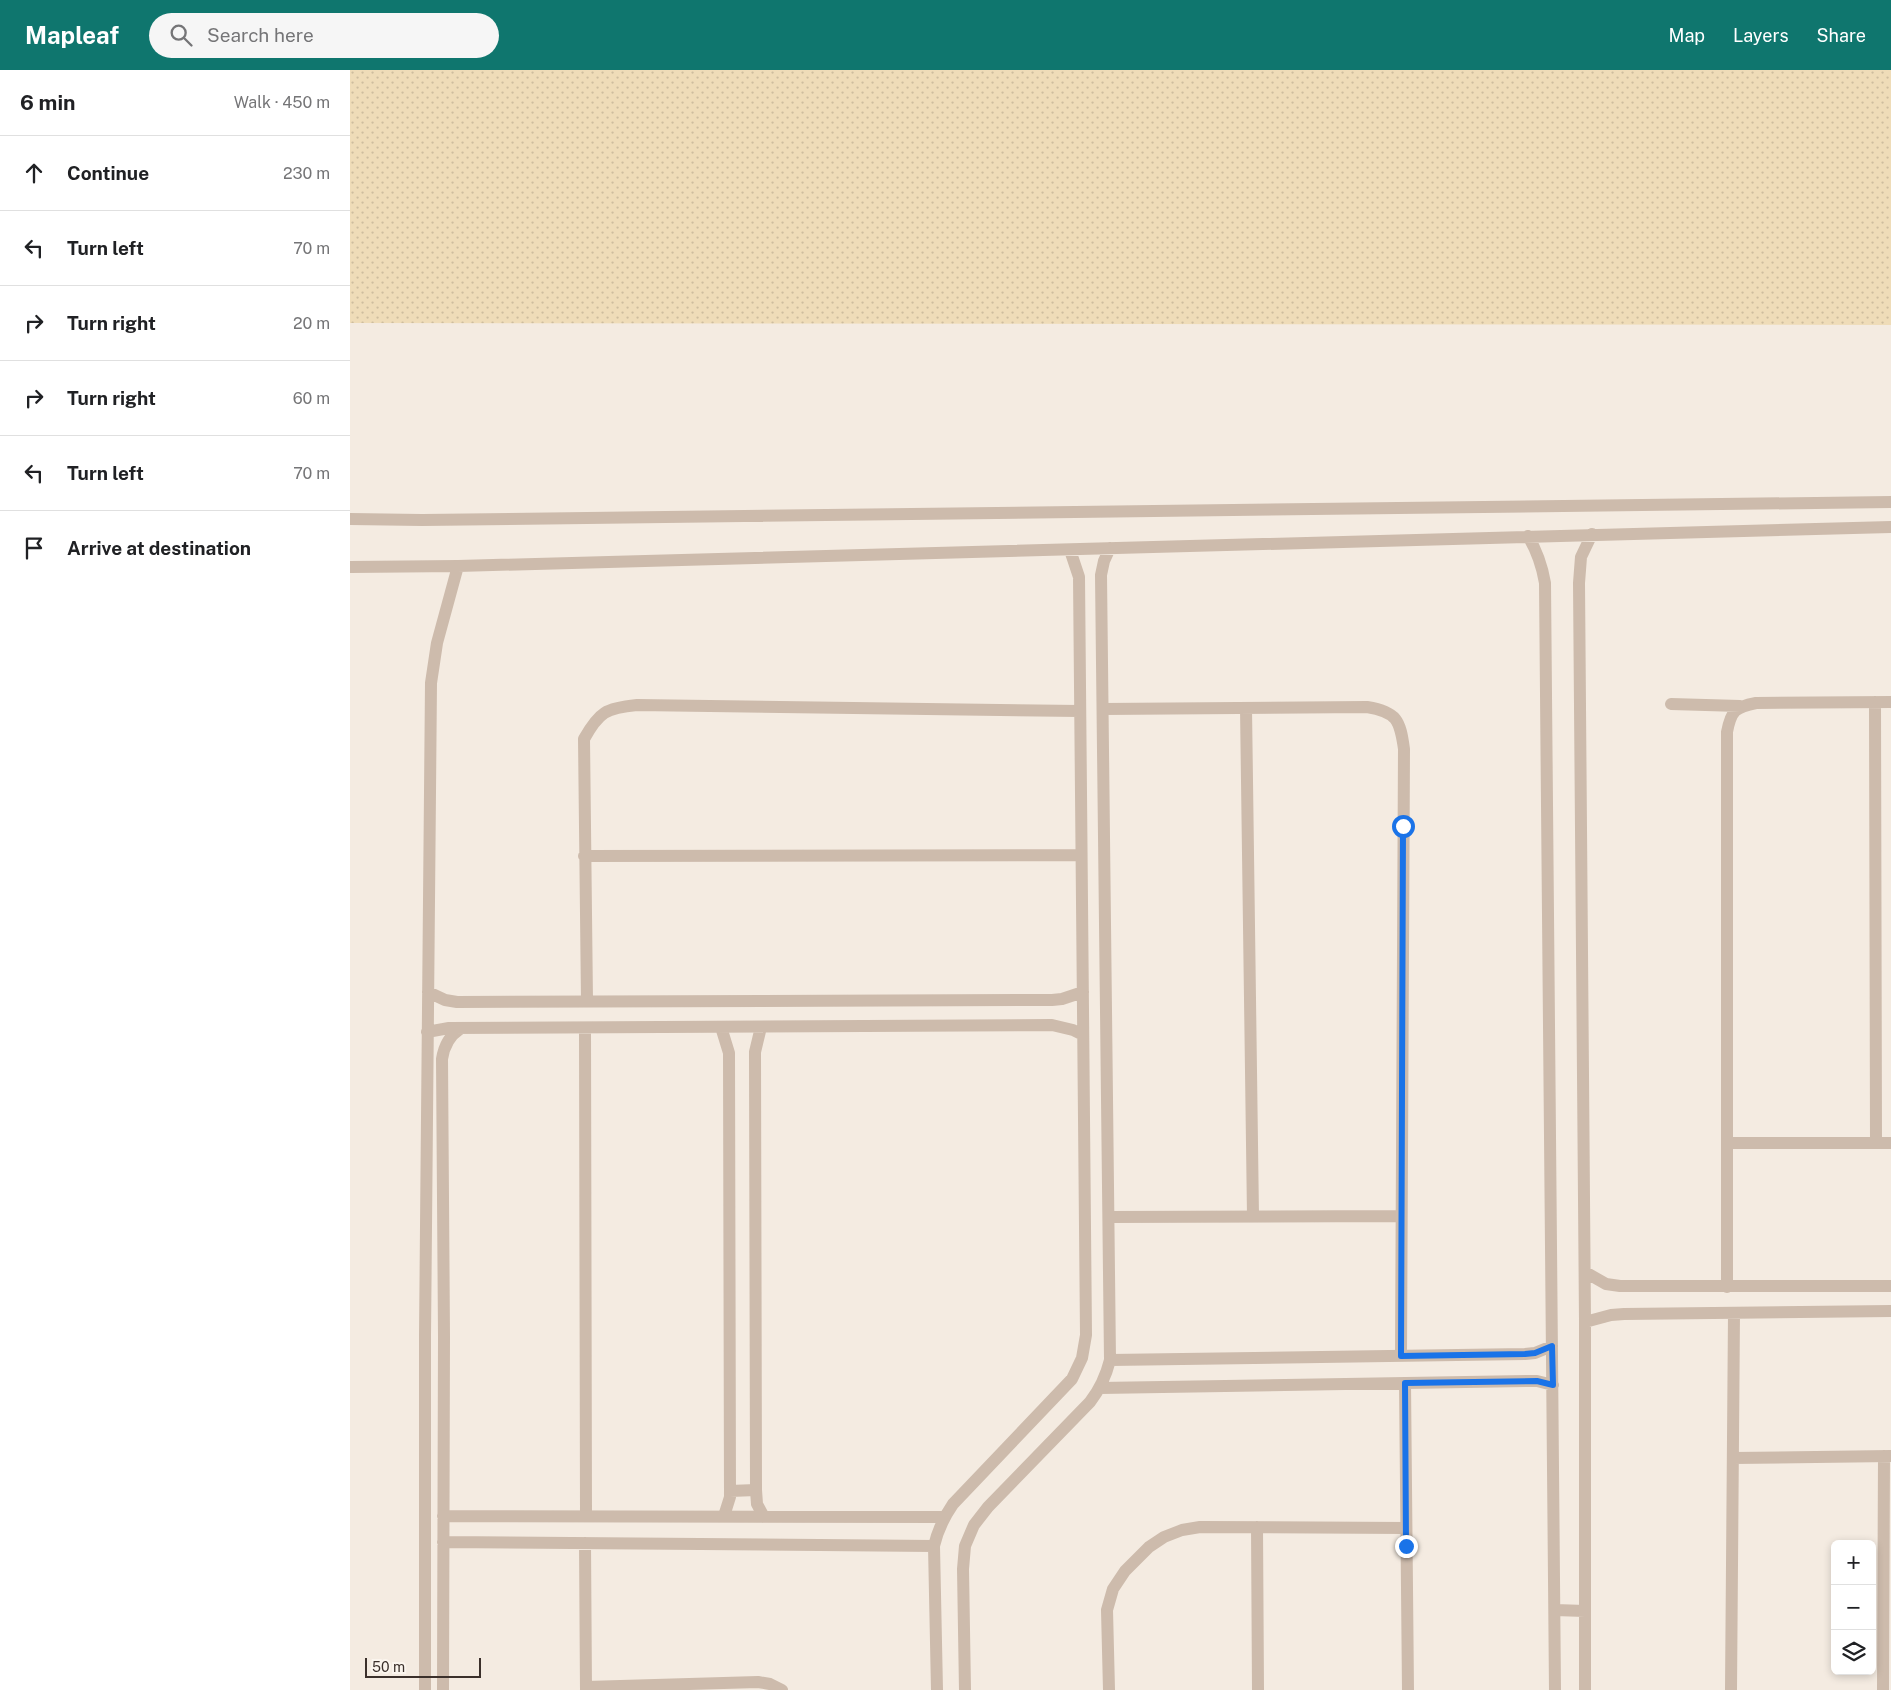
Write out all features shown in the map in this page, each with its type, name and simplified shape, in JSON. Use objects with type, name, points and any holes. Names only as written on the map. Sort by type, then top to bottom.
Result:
[{"type":"street","points":[[350,519],[422,520],[1891,502]]},
{"type":"street","points":[[350,567],[458,566],[1891,527]]},
{"type":"street","points":[[1585,1690],[1585,1272],[1579,583],[1582,557],[1592,534]]},
{"type":"street","points":[[1528,536],[1542,566],[1545,583],[1555,1690]]},
{"type":"street","points":[[965,1690],[963,1569],[965,1546],[974,1525],[988,1507],[1090,1402],[1100,1388],[1110,1360],[1101,575],[1104,561],[1110,548]]},
{"type":"street","points":[[937,1690],[934,1546],[938,1531],[944,1517],[953,1504],[1072,1379],[1082,1358],[1086,1335],[1079,577],[1070,550]]},
{"type":"street","points":[[425,1690],[425,1336],[431,682],[439,634],[458,566]]},
{"type":"street","points":[[1875,702],[1876,1143]]},
{"type":"street","points":[[1671,704],[1740,706],[1756,703],[1891,702]]},
{"type":"street","points":[[587,1001],[584,739],[595,719],[614,707],[637,705],[1080,711]]},
{"type":"street","points":[[1727,1287],[1727,732],[1730,717],[1740,706]]},
{"type":"street","points":[[1103,710],[1367,707],[1382,709],[1394,716],[1401,730],[1404,749],[1401,1356]]},
{"type":"street","points":[[1246,708],[1253,1216]]},
{"type":"street","points":[[584,856],[1081,855]]},
{"type":"street","points":[[428,992],[445,1000],[457,1002],[1052,1000],[1062,999],[1083,992]]},
{"type":"street","points":[[428,1032],[449,1028],[1052,1026],[1073,1030],[1083,1035]]},
{"type":"street","points":[[721,1027],[729,1053],[730,1491],[729,1504],[724,1516]]},
{"type":"street","points":[[761,1027],[755,1052],[756,1490],[757,1504],[764,1516]]},
{"type":"street","points":[[443,1690],[444,1336],[442,1059],[446,1043],[460,1028]]},
{"type":"street","points":[[585,1028],[586,1516]]},
{"type":"street","points":[[1727,1143],[1891,1144]]},
{"type":"street","points":[[1109,1217],[1401,1216]]},
{"type":"street","points":[[1585,1272],[1606,1284],[1727,1287],[1891,1286]]},
{"type":"street","points":[[1585,1322],[1611,1315],[1891,1311]]},
{"type":"street","points":[[1731,1690],[1734,1313]]},
{"type":"street","points":[[425,1336],[444,1336]]},
{"type":"street","points":[[1110,1360],[1525,1354],[1535,1353],[1552,1346]]},
{"type":"street","points":[[1100,1388],[1537,1381],[1553,1385]]},
{"type":"street","points":[[1405,1383],[1408,1690]]},
{"type":"street","points":[[1733,1458],[1888,1456],[1886,1681]]},
{"type":"street","points":[[730,1491],[756,1490]]},
{"type":"street","points":[[443,1516],[944,1517]]},
{"type":"street","points":[[1109,1690],[1107,1610],[1113,1589],[1125,1571],[1149,1547],[1164,1536],[1200,1527],[1406,1528]]},
{"type":"street","points":[[1257,1527],[1258,1690]]},
{"type":"street","points":[[443,1542],[934,1546]]},
{"type":"street","points":[[585,1543],[586,1688],[758,1682],[770,1684],[782,1690]]},
{"type":"street","points":[[1554,1610],[1585,1611]]},
{"type":"sand","points":[[350,70],[1891,70],[1891,325],[350,323]]},
{"type":"route","points":[[1403,826],[1401,1356],[1525,1354],[1535,1353],[1552,1346],[1553,1385],[1537,1381],[1405,1383],[1406,1546]]}]
